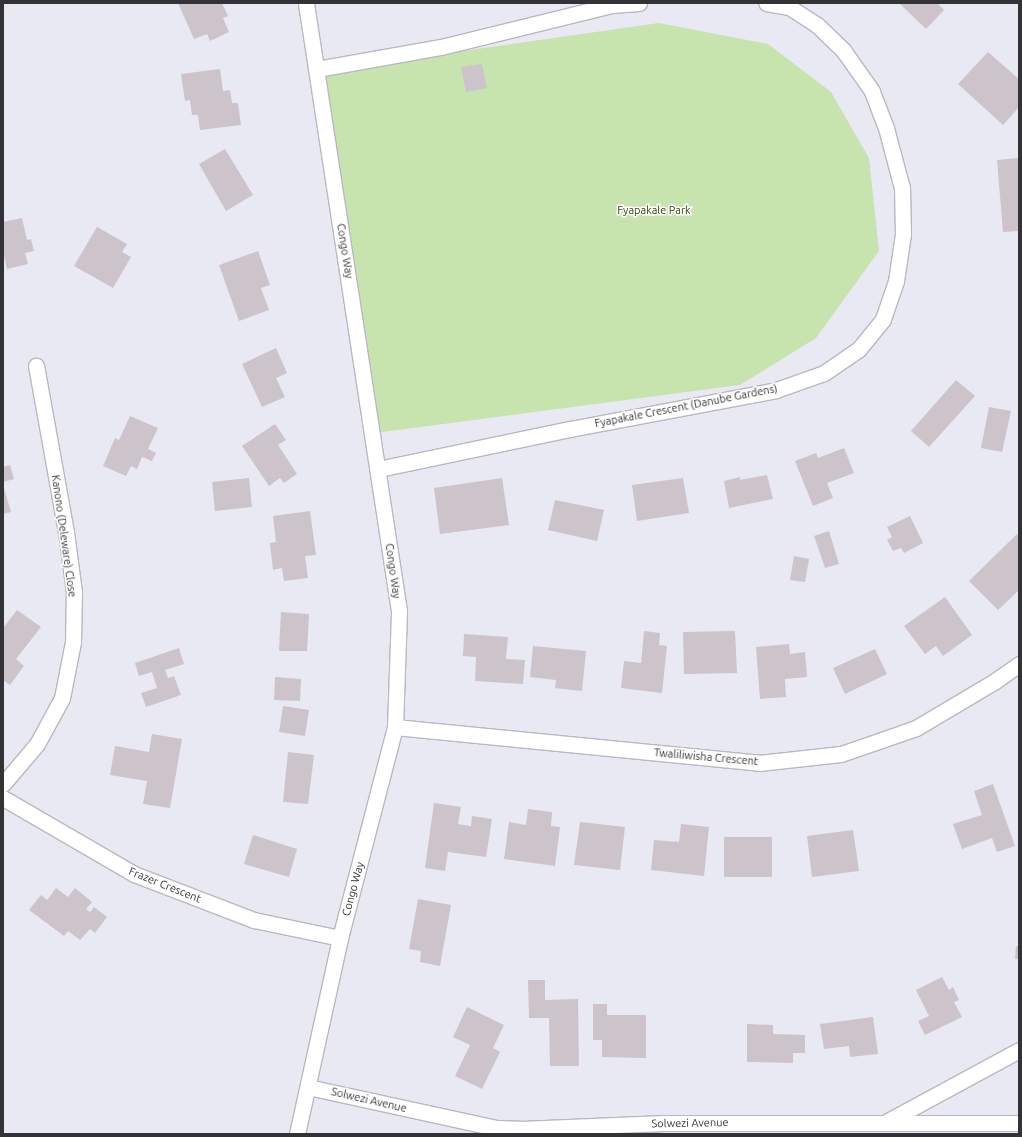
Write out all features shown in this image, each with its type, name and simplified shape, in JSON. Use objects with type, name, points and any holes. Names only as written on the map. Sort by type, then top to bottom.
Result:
[{"type":"street","name":"Congo Way","points":[[297,1134],[340,938],[395,727],[399,611],[306,3]]},
{"type":"street","points":[[317,69],[441,47],[612,5],[639,3]]},
{"type":"street","name":"Fyapakale Crescent (Danube Gardens)","points":[[378,469],[570,428],[776,390],[824,373],[859,349],[883,319],[896,281],[903,234],[902,188],[886,128],[872,91],[844,50],[817,24],[789,8],[766,3]]},
{"type":"street","name":"Kanono (Deleware) Close","points":[[3,784],[37,744],[62,698],[73,642],[74,592],[67,540],[36,366]]},
{"type":"street","name":"Twaliliwisha Crescent","points":[[395,727],[759,763],[841,754],[916,728],[995,681],[1019,664]]},
{"type":"street","name":"Frazer Crescent","points":[[3,798],[134,874],[254,920],[340,938]]},
{"type":"street","name":"Solwezi Avenue","points":[[885,1122],[1019,1050]]},
{"type":"street","name":"Solwezi Avenue","points":[[308,1087],[496,1128],[520,1129],[664,1123],[853,1128],[885,1122],[1019,1123]]},
{"type":"green space","name":"Fyapakale Park","points":[[659,23],[768,44],[831,92],[869,158],[879,251],[816,338],[740,385],[375,433],[323,71]]},
{"type":"building","points":[[178,3],[222,3],[228,16],[223,18],[229,32],[210,41],[207,34],[194,39]]},
{"type":"building","points":[[899,3],[937,3],[944,10],[926,29]]},
{"type":"building","points":[[988,52],[1019,79],[1019,107],[1003,125],[958,84]]},
{"type":"building","points":[[482,64],[487,88],[466,92],[461,67]]},
{"type":"building","points":[[220,69],[223,91],[230,90],[232,103],[238,103],[241,125],[200,130],[198,115],[192,115],[190,100],[185,101],[181,74]]},
{"type":"building","points":[[225,149],[253,195],[226,211],[199,164]]},
{"type":"building","points":[[1019,158],[1019,231],[1003,232],[997,160]]},
{"type":"building","points":[[22,218],[27,240],[31,239],[34,251],[25,253],[28,264],[7,269],[3,251],[3,222]]},
{"type":"building","points":[[97,227],[127,244],[122,252],[131,257],[113,288],[74,266]]},
{"type":"building","points":[[258,251],[270,285],[261,288],[269,310],[239,321],[219,265]]},
{"type":"building","points":[[276,348],[287,373],[276,378],[285,397],[262,407],[242,364]]},
{"type":"building","points":[[956,380],[975,396],[929,447],[911,431]]},
{"type":"building","points":[[989,407],[1011,411],[1002,452],[981,448]]},
{"type":"building","points":[[130,416],[158,428],[148,449],[156,453],[152,461],[142,457],[137,469],[131,466],[126,476],[103,466],[115,438],[119,440]]},
{"type":"building","points":[[275,424],[286,440],[278,445],[297,474],[284,483],[280,478],[269,486],[242,446]]},
{"type":"building","points":[[844,448],[854,473],[827,483],[833,498],[813,506],[795,461],[816,453],[818,458]]},
{"type":"building","points":[[10,465],[14,479],[3,482],[3,467]]},
{"type":"building","points":[[767,475],[773,499],[729,508],[724,481],[740,477],[740,480]]},
{"type":"building","points":[[249,478],[252,507],[215,511],[212,482]]},
{"type":"building","points":[[502,478],[509,525],[440,534],[434,488]]},
{"type":"building","points":[[683,478],[689,513],[637,521],[632,485]]},
{"type":"building","points":[[3,485],[11,512],[3,514]]},
{"type":"building","points":[[555,500],[604,510],[597,541],[548,530]]},
{"type":"building","points":[[310,511],[316,555],[305,556],[308,578],[284,581],[282,568],[273,570],[270,543],[276,542],[273,516]]},
{"type":"building","points":[[910,516],[923,543],[904,553],[901,548],[893,551],[887,540],[892,537],[887,527]]},
{"type":"building","points":[[829,531],[839,564],[825,568],[814,536]]},
{"type":"building","points":[[1017,534],[1019,536],[1019,590],[998,610],[969,581]]},
{"type":"building","points":[[794,556],[809,559],[805,582],[790,580]]},
{"type":"building","points":[[945,597],[972,635],[943,656],[936,646],[925,654],[904,626]]},
{"type":"building","points":[[17,610],[41,627],[16,659],[24,666],[10,685],[3,680],[3,628]]},
{"type":"building","points":[[281,612],[309,614],[307,651],[279,651]]},
{"type":"building","points":[[644,631],[660,633],[659,645],[667,646],[662,693],[621,688],[624,661],[641,663]]},
{"type":"building","points":[[735,631],[737,673],[684,674],[683,632]]},
{"type":"building","points":[[464,634],[508,637],[506,659],[525,660],[523,684],[475,681],[476,657],[463,656]]},
{"type":"building","points":[[789,644],[790,654],[805,652],[807,677],[785,679],[786,697],[760,699],[756,647]]},
{"type":"building","points":[[533,646],[586,651],[582,691],[555,688],[556,680],[530,677]]},
{"type":"building","points":[[179,648],[184,664],[165,670],[168,678],[174,676],[181,695],[146,707],[141,693],[157,688],[152,672],[139,676],[135,663]]},
{"type":"building","points":[[875,649],[887,674],[845,694],[833,668]]},
{"type":"building","points":[[275,677],[301,679],[300,701],[274,700]]},
{"type":"building","points":[[283,706],[309,710],[305,736],[279,732]]},
{"type":"building","points":[[152,734],[182,739],[170,808],[143,804],[147,781],[110,775],[115,746],[149,752]]},
{"type":"building","points":[[288,752],[314,755],[308,804],[283,802]]},
{"type":"building","points":[[993,784],[1015,846],[997,852],[992,838],[962,849],[953,824],[982,815],[974,791]]},
{"type":"building","points":[[434,803],[461,807],[458,824],[471,826],[472,816],[492,819],[486,857],[448,852],[445,871],[425,868]]},
{"type":"building","points":[[528,809],[552,812],[551,826],[560,827],[555,866],[504,859],[509,822],[526,825]]},
{"type":"building","points":[[580,822],[625,827],[620,870],[574,865]]},
{"type":"building","points":[[681,824],[709,827],[704,876],[651,870],[654,840],[679,842]]},
{"type":"building","points":[[853,830],[859,871],[812,877],[807,836]]},
{"type":"building","points":[[253,835],[297,849],[289,877],[244,864]]},
{"type":"building","points":[[724,837],[772,837],[772,877],[724,877]]},
{"type":"building","points":[[56,888],[68,897],[75,888],[92,902],[86,909],[90,912],[94,907],[107,917],[95,933],[90,929],[80,940],[68,931],[64,936],[29,910],[41,895],[47,900]]},
{"type":"building","points":[[418,899],[451,905],[440,966],[420,962],[421,951],[409,949]]},
{"type":"building","points":[[1016,946],[1019,946],[1019,959],[1015,959]]},
{"type":"building","points":[[942,977],[949,990],[953,987],[959,1000],[954,1002],[962,1017],[925,1035],[918,1021],[929,1016],[916,990]]},
{"type":"building","points":[[528,980],[545,980],[545,1000],[578,999],[579,1066],[550,1066],[549,1018],[529,1018]]},
{"type":"building","points":[[593,1004],[607,1004],[607,1015],[646,1015],[646,1058],[602,1057],[602,1040],[593,1040]]},
{"type":"building","points":[[467,1007],[504,1025],[493,1048],[500,1052],[482,1089],[455,1076],[470,1045],[453,1037]]},
{"type":"building","points":[[873,1017],[878,1054],[850,1057],[849,1046],[824,1049],[820,1024]]},
{"type":"building","points":[[747,1024],[773,1025],[773,1034],[805,1035],[805,1053],[793,1053],[793,1063],[747,1062]]}]
